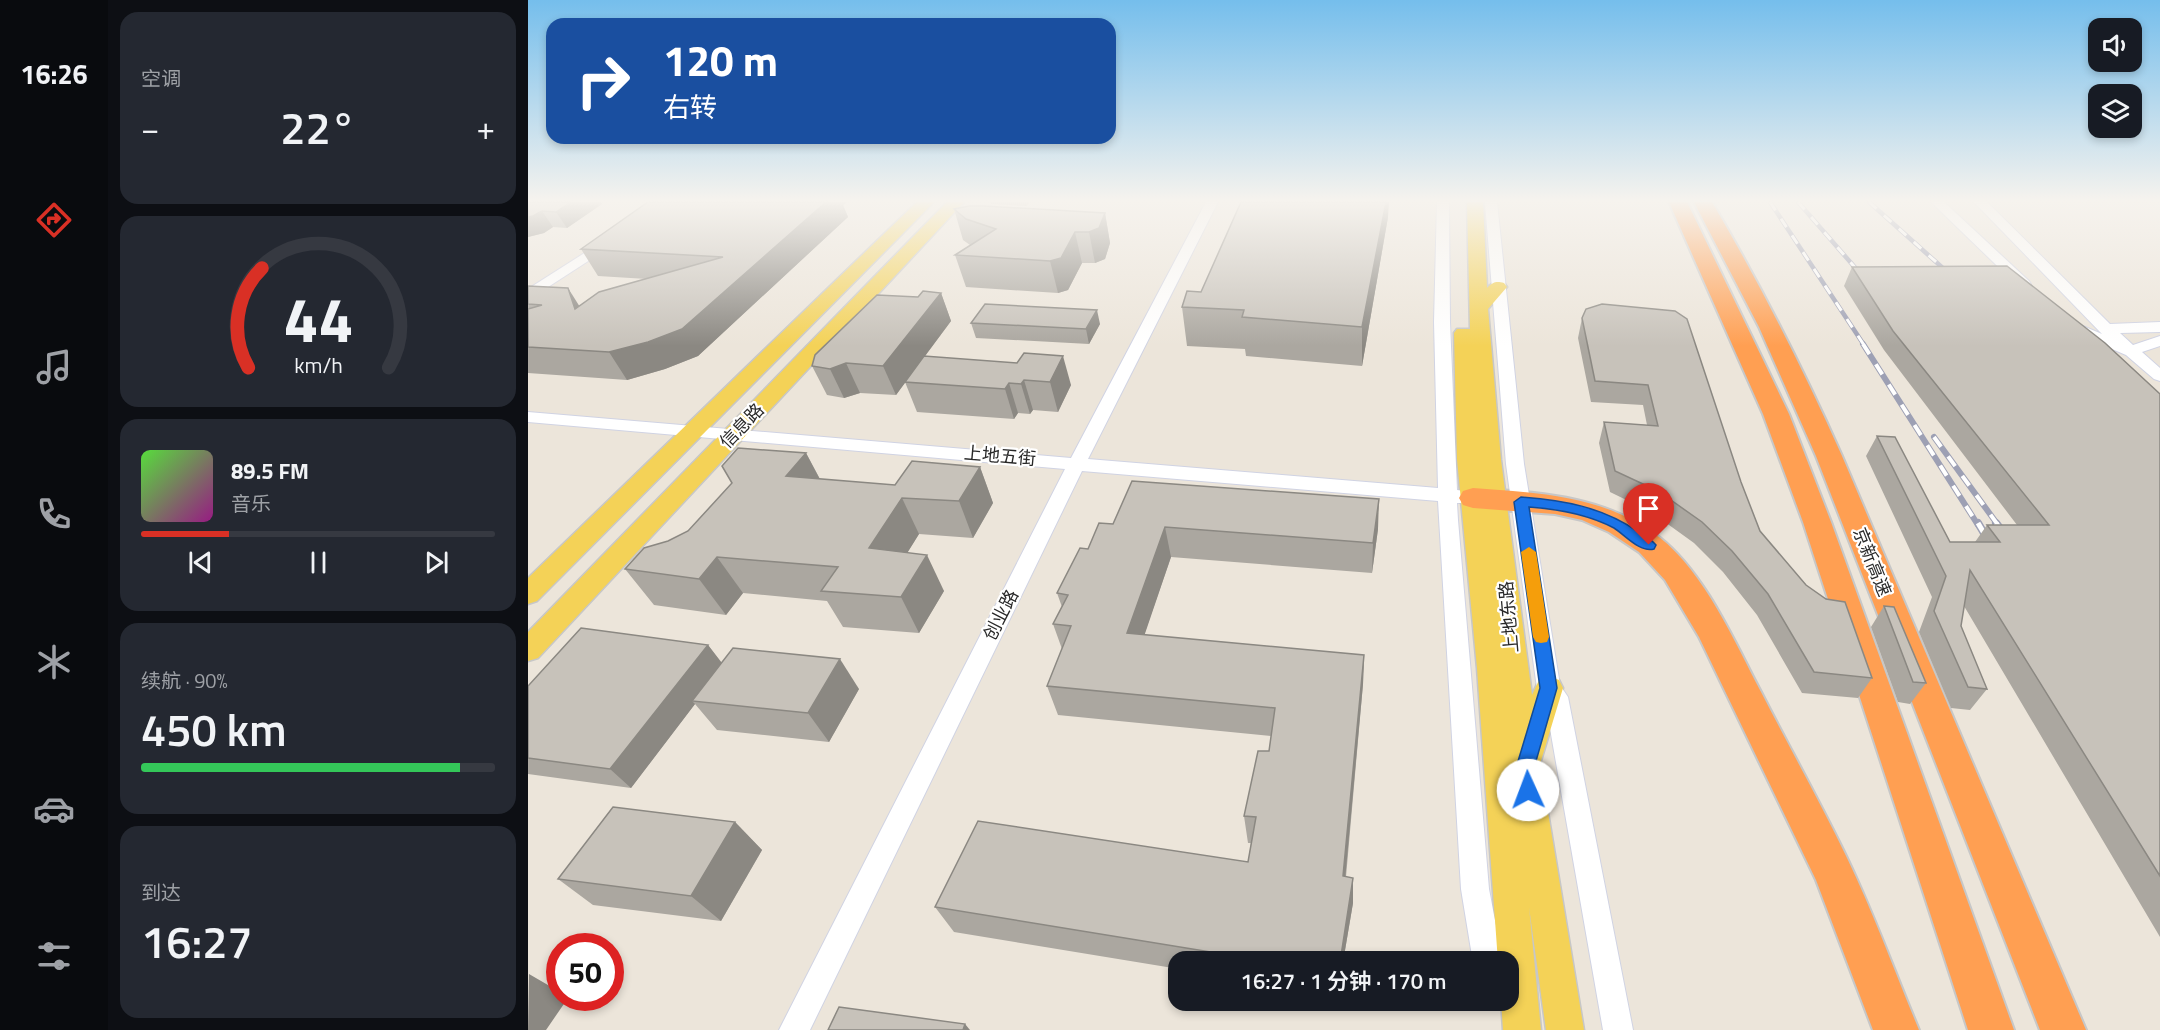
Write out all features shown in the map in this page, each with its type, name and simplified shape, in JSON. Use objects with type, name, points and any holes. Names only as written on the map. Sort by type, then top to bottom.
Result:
[{"type":"highway","name":"京新高速","points":[[1705,250],[1776,414],[1813,512],[1991,1030]]},
{"type":"highway","name":"京新高速","points":[[1720,250],[1754,293],[1790,367],[1829,456],[2063,1030]]},
{"type":"highway","points":[[1484,499],[1555,504],[1590,512],[1619,525],[1649,545],[1676,572],[1719,642],[1833,872],[1896,1030]]},
{"type":"main road","name":"信息路","points":[[528,594],[877,250]]},
{"type":"main road","name":"信息路","points":[[528,650],[910,250]]},
{"type":"main road","name":"上地东路","points":[[1462,250],[1468,459],[1484,499],[1565,1030]]},
{"type":"main road","name":"上地东路","points":[[1476,250],[1478,309],[1490,460],[1484,499],[1491,668],[1516,951]]},
{"type":"main road","points":[[1490,250],[1495,254]]},
{"type":"main road","points":[[1478,309],[1498,287]]},
{"type":"main road","points":[[1525,768],[1549,688]]},
{"type":"main road","name":"上地东路","points":[[1518,1011],[1521,1030]]},
{"type":"street","points":[[528,296],[596,250]]},
{"type":"street","name":"创业路","points":[[794,1030],[1077,463],[1187,250]]},
{"type":"street","points":[[1443,250],[1442,322],[1484,499],[1549,688],[1556,697],[1618,1030]]},
{"type":"street","points":[[1486,951],[1475,889],[1484,499],[1498,287],[1495,250]]},
{"type":"street","points":[[1988,250],[2032,292]]},
{"type":"street","points":[[2028,250],[2106,329],[2160,376]]},
{"type":"street","points":[[2058,316],[2067,324],[2130,351],[2160,341]]},
{"type":"street","points":[[2106,329],[2160,327]]},
{"type":"street","name":"上地五街","points":[[528,417],[1484,499]]},
{"type":"building","points":[[600,250],[771,250],[682,329],[648,342],[609,352],[528,347],[528,309],[542,305],[528,304],[528,286],[568,288],[575,309],[599,292],[723,257]]},
{"type":"building","points":[[963,250],[1065,250],[1061,258],[1050,261],[955,255]]},
{"type":"building","points":[[1220,250],[1377,250],[1362,327],[1242,317],[1244,310],[1182,307],[1187,291],[1201,292]]},
{"type":"building","points":[[2007,266],[2105,343],[2160,394],[2160,876],[1970,570],[1961,626],[1987,689],[1968,687],[1934,611],[1946,576],[1877,436],[1895,437],[1950,542],[2000,542],[1987,525],[2049,525],[1893,331],[1852,267]]},
{"type":"building","points":[[923,291],[941,293],[883,366],[846,363],[830,369],[812,366],[815,355],[877,295],[918,297]]},
{"type":"building","points":[[985,304],[1097,310],[1086,329],[971,323]]},
{"type":"building","points":[[1602,304],[1675,311],[1687,319],[1741,482],[1760,531],[1806,585],[1826,599],[1845,602],[1872,678],[1814,672],[1768,594],[1732,551],[1702,522],[1658,491],[1615,471],[1604,422],[1658,426],[1648,385],[1595,381],[1582,318],[1586,309]]},
{"type":"building","points":[[1024,353],[1063,356],[1050,382],[1024,380],[1021,384],[1009,383],[1005,389],[905,382],[924,356],[1017,363]]},
{"type":"building","points":[[738,448],[806,453],[786,476],[895,485],[912,461],[980,467],[959,501],[902,498],[869,548],[927,555],[901,597],[821,591],[838,567],[717,557],[699,579],[625,569],[644,548],[668,541],[688,531],[732,483],[722,466]]},
{"type":"building","points":[[1132,481],[1379,499],[1373,543],[1165,527],[1127,633],[1364,655],[1343,876],[1353,878],[1342,951],[1205,951],[935,907],[978,821],[1248,862],[1256,817],[1244,816],[1258,751],[1269,751],[1275,708],[1047,686],[1071,626],[1053,624],[1068,595],[1057,593],[1080,548],[1088,549],[1099,523],[1113,524]]},
{"type":"building","points":[[1884,606],[1894,607],[1926,683],[1913,682]]},
{"type":"building","points":[[581,628],[708,645],[610,769],[528,758],[528,686]]},
{"type":"building","points":[[733,648],[840,659],[808,713],[692,701]]},
{"type":"building","points":[[613,807],[735,822],[691,896],[558,879]]},
{"type":"building","points":[[839,1007],[965,1024],[963,1030],[828,1030]]},
{"type":"railway","points":[[1802,250],[1864,345]]},
{"type":"railway","points":[[1840,250],[1865,279]]},
{"type":"railway","points":[[1923,250],[1954,278]]},
{"type":"railway","points":[[1863,344],[1978,525]]},
{"type":"railway","points":[[1934,437],[1998,525]]},
{"type":"railway","points":[[1978,523],[1991,545]]},
{"type":"railway","points":[[1996,523],[2008,539]]},
{"type":"slow traffic","points":[[1529,552],[1541,637]]},
{"type":"route","points":[[1528,790],[1525,768],[1549,688],[1521,502],[1555,504],[1590,512],[1619,525],[1649,545]]}]
